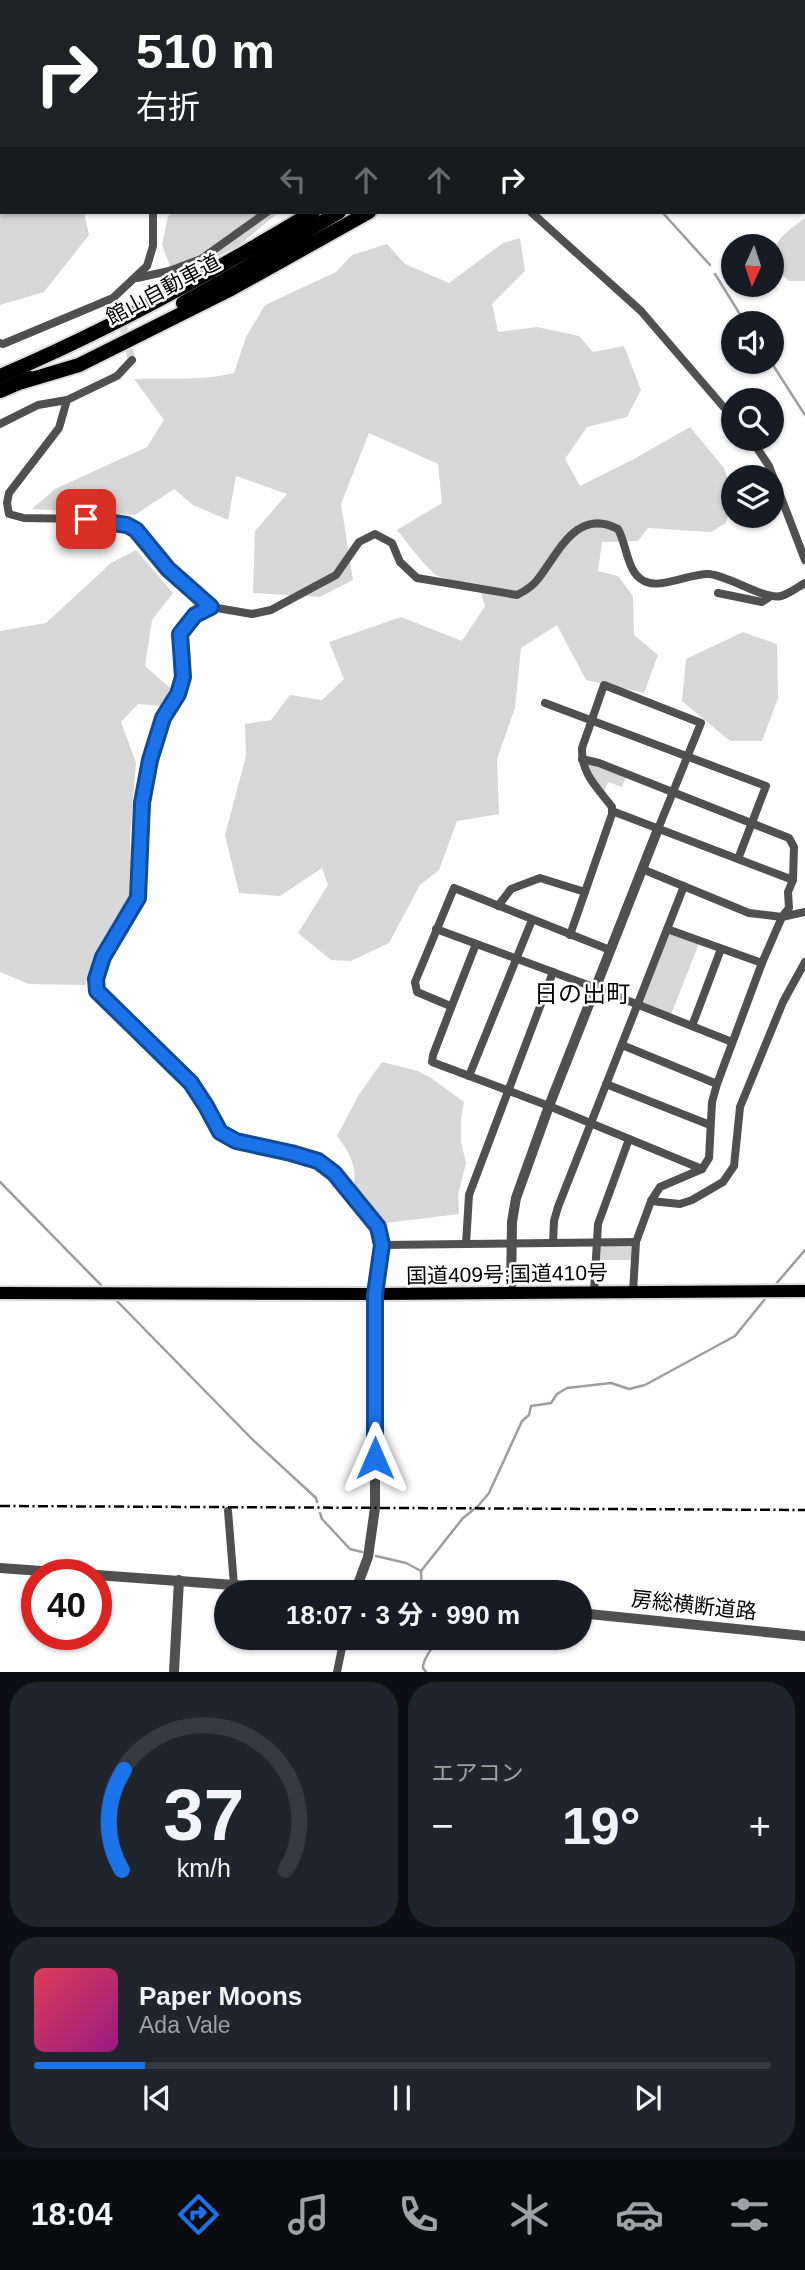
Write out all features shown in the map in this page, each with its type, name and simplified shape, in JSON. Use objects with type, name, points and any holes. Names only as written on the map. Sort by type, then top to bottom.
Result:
[{"type":"highway","name":"館山自動車道","points":[[0,376],[159,300],[310,214]]},
{"type":"highway","name":"館山自動車道","points":[[0,391],[132,330],[187,301],[336,214]]},
{"type":"highway","points":[[22,382],[79,365],[232,289],[365,214]]},
{"type":"highway","points":[[312,243],[376,214]]},
{"type":"highway","name":"国道409号;国道410号","points":[[0,1293],[805,1291]]},
{"type":"street","points":[[0,343],[115,300],[147,266],[153,246],[153,214]]},
{"type":"street","points":[[134,278],[169,271],[201,259],[264,214]]},
{"type":"street","points":[[533,214],[641,311],[721,404]]},
{"type":"street","points":[[0,424],[37,405],[67,400],[117,376],[132,360]]},
{"type":"street","points":[[67,400],[59,428],[9,493],[9,514],[24,518],[86,519],[127,525],[136,530],[168,569],[211,607],[252,614],[271,610],[336,575],[359,542],[375,534],[392,543],[400,562],[417,578],[517,596],[538,580],[571,534],[584,526],[602,524],[618,529],[633,571],[643,581],[662,583],[704,574],[717,575],[771,596],[781,596],[805,583]]},
{"type":"street","points":[[759,451],[769,466],[805,559]]},
{"type":"street","points":[[718,593],[762,601],[771,596]]},
{"type":"street","points":[[211,607],[195,615],[180,634],[183,677],[178,694],[163,718],[150,760],[142,803],[138,898],[103,957],[96,979],[97,991],[191,1083],[220,1132],[236,1141],[318,1161],[334,1173],[378,1227],[382,1245],[375,1294],[375,1508],[368,1557],[359,1580]]},
{"type":"street","points":[[510,1293],[511,1243],[516,1198],[549,1106],[701,723],[604,685],[582,748],[582,759],[584,771],[612,807],[612,811],[570,935]]},
{"type":"street","points":[[545,703],[766,786],[738,859]]},
{"type":"street","points":[[582,759],[752,823],[793,841],[794,847],[793,880],[788,892],[789,908],[782,917],[762,963],[712,1102],[709,1158],[702,1169],[660,1187],[651,1201],[636,1242],[634,1292]]},
{"type":"street","points":[[612,811],[793,880]]},
{"type":"street","points":[[642,869],[749,913],[782,917],[805,912]]},
{"type":"street","points":[[498,906],[511,889],[540,878],[585,892]]},
{"type":"street","points":[[553,1243],[558,1207],[684,886]]},
{"type":"street","points":[[451,1009],[448,1005],[422,994],[415,988],[415,982],[454,888],[610,950]]},
{"type":"street","points":[[469,1076],[533,920]]},
{"type":"street","points":[[436,929],[732,1042]]},
{"type":"street","points":[[667,929],[762,963]]},
{"type":"street","points":[[476,944],[432,1062],[549,1106],[702,1169]]},
{"type":"street","points":[[692,1026],[721,949]]},
{"type":"street","points":[[651,1201],[680,1204],[692,1200],[723,1182],[734,1166],[740,1107],[783,1002],[805,961]]},
{"type":"street","points":[[466,1244],[469,1195],[553,972]]},
{"type":"street","points":[[622,1045],[717,1084]]},
{"type":"street","points":[[606,1084],[710,1125]]},
{"type":"street","points":[[594,1292],[598,1224],[629,1139]]},
{"type":"street","points":[[382,1245],[636,1242]]},
{"type":"street","points":[[228,1511],[234,1580]]},
{"type":"street","points":[[0,1568],[214,1583]]},
{"type":"street","points":[[174,1671],[179,1580]]},
{"type":"street","name":"房総横断道路","points":[[592,1614],[805,1636]]},
{"type":"street","points":[[337,1671],[341,1650]]},
{"type":"shaded area","points":[[0,214],[84,214],[89,235],[44,292],[0,305]]},
{"type":"shaded area","points":[[277,214],[237,247],[174,277],[162,245],[168,216]]},
{"type":"shaded area","points":[[805,218],[805,281],[789,281],[784,276],[784,235]]},
{"type":"shaded area","points":[[520,238],[525,271],[492,304],[498,332],[537,327],[579,336],[593,352],[624,346],[641,390],[627,417],[587,427],[565,459],[580,486],[690,427],[722,465],[721,526],[711,532],[648,528],[638,541],[602,542],[598,571],[618,576],[633,596],[634,635],[658,655],[644,693],[586,680],[557,625],[521,648],[515,708],[497,759],[499,814],[457,821],[439,870],[420,885],[389,943],[351,961],[331,960],[298,933],[328,885],[322,868],[280,896],[239,893],[225,835],[246,756],[245,724],[271,720],[290,695],[322,700],[344,679],[329,642],[401,617],[462,641],[485,606],[480,590],[435,575],[397,530],[442,503],[438,464],[369,433],[341,504],[353,580],[320,597],[253,593],[255,531],[287,494],[236,476],[228,520],[193,505],[174,489],[135,515],[32,509],[55,489],[147,447],[164,420],[134,379],[197,378],[234,373],[246,337],[265,305],[336,272],[352,255],[387,244],[405,264],[449,283],[503,243]]},
{"type":"shaded area","points":[[136,550],[173,593],[152,620],[145,666],[170,688],[162,706],[138,704],[121,722],[136,763],[130,837],[132,894],[102,943],[85,985],[29,984],[0,972],[0,631],[46,623],[111,563]]},
{"type":"shaded area","points":[[743,632],[777,644],[778,698],[762,741],[730,741],[682,701],[686,659]]},
{"type":"shaded area","points":[[582,759],[627,774],[622,787],[608,782],[603,794]]},
{"type":"shaded area","points":[[667,929],[700,941],[670,1017],[637,1004]]},
{"type":"shaded area","points":[[382,1062],[418,1071],[464,1102],[461,1142],[466,1163],[458,1195],[459,1214],[386,1223],[354,1187],[351,1159],[337,1136],[358,1096]]},
{"type":"shaded area","points":[[596,1242],[636,1242],[635,1260],[595,1260]]},
{"type":"waterway","points":[[664,214],[710,265]]},
{"type":"waterway","points":[[715,274],[738,311]]},
{"type":"waterway","points":[[779,374],[805,415]]},
{"type":"waterway","points":[[0,1182],[101,1285]]},
{"type":"waterway","points":[[776,1284],[805,1250]]},
{"type":"waterway","points":[[115,1299],[252,1439],[316,1498],[317,1502]]},
{"type":"waterway","points":[[421,1580],[421,1571],[463,1518],[489,1493],[522,1421],[529,1415],[531,1406],[551,1403],[557,1394],[567,1388],[611,1383],[629,1389],[645,1385],[735,1336],[765,1299]]},
{"type":"waterway","points":[[320,1513],[322,1519],[350,1549],[362,1552]]},
{"type":"waterway","points":[[376,1556],[406,1563],[421,1571]]},
{"type":"waterway","points":[[426,1672],[423,1668],[430,1650]]},
{"type":"tunnel","points":[[117,303],[132,360]]},
{"type":"railway","points":[[0,1506],[805,1510]]},
{"type":"district","name":"日の出町","points":[[582,993]]},
{"type":"route","points":[[86,519],[127,525],[136,530],[162,563],[211,607],[195,615],[180,634],[183,677],[178,694],[163,718],[150,760],[142,803],[138,898],[103,957],[96,979],[97,991],[191,1083],[220,1132],[236,1141],[318,1161],[334,1173],[378,1227],[382,1245],[375,1294],[375,1458]]}]
